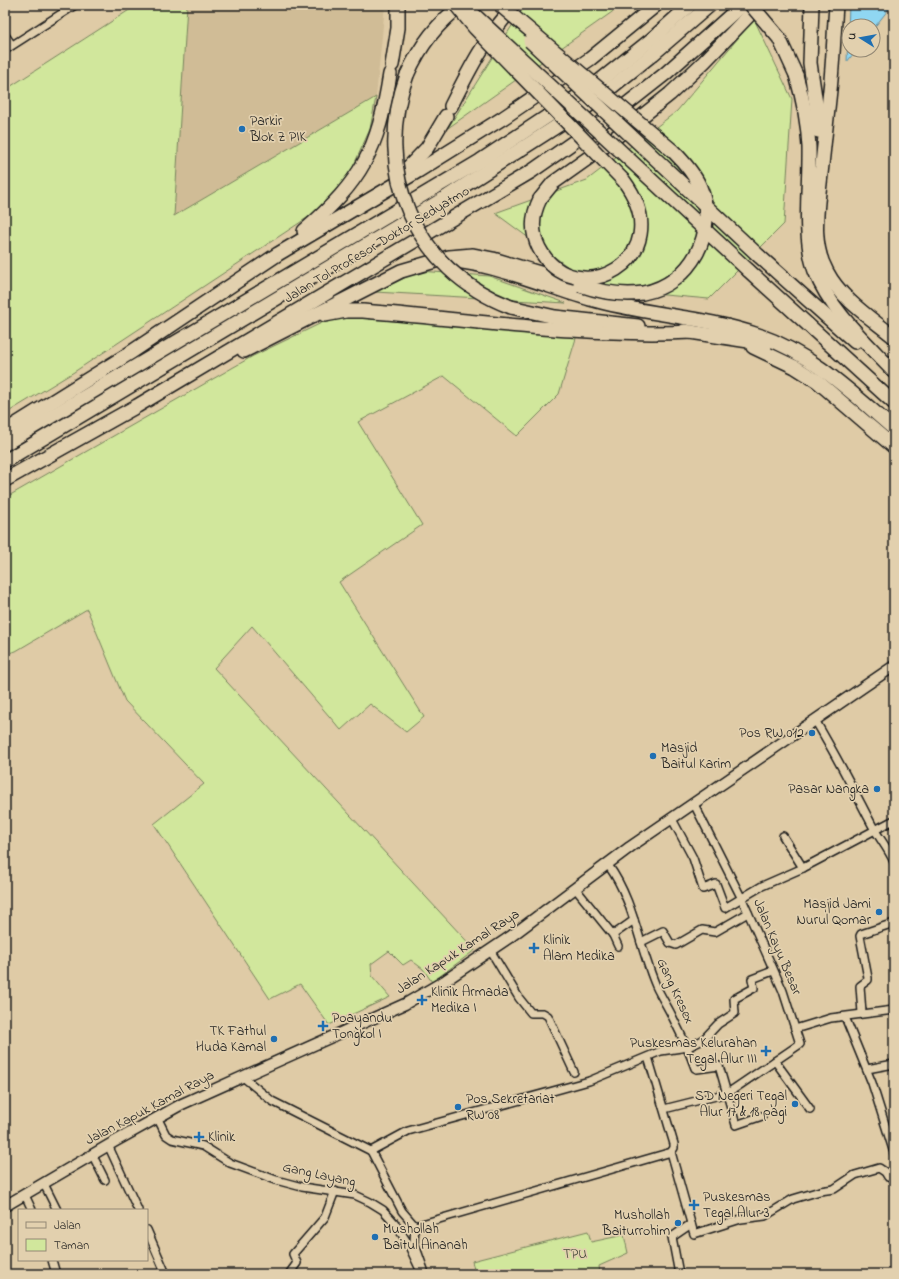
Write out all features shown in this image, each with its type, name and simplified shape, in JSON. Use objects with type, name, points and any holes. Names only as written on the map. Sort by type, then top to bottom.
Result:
[{"type":"highway","points":[[278,254],[336,202],[362,168],[372,148],[382,121],[398,28],[398,5]]},
{"type":"highway","points":[[456,5],[475,28],[624,181],[635,199],[641,217],[641,236],[637,247],[621,266],[606,275],[587,278],[562,272],[546,259],[535,237],[533,219],[540,199],[553,183],[601,149],[670,94],[704,62],[759,5]]},
{"type":"highway","points":[[894,403],[748,270],[463,5],[444,21],[429,38],[414,59],[399,101],[394,140],[396,168],[407,208],[424,240],[447,267],[476,291],[511,307],[560,318],[692,325],[758,334],[785,346],[819,367],[853,392],[894,428]]},
{"type":"highway","points":[[492,5],[759,256],[894,377]]},
{"type":"highway","points":[[137,406],[401,271],[436,260],[455,256],[480,256],[608,293],[633,294],[656,289],[678,277],[692,263],[703,240],[707,221],[703,194],[694,175],[673,150],[500,5]]},
{"type":"highway","points":[[386,190],[427,148],[449,111],[482,47],[516,5]]},
{"type":"highway","points":[[5,431],[130,354],[278,254],[497,122],[590,59],[656,5]]},
{"type":"highway","name":"Jalan Tol Profesor Doktor Sedyatmo","points":[[5,444],[468,169],[592,87],[652,39],[690,5]]},
{"type":"highway","name":"Jalan Tol Profesor Doktor Sedyatmo","points":[[5,461],[448,196],[554,128],[588,106],[653,54],[710,5]]},
{"type":"highway","name":"Jalan Tol Profesor Doktor Sedyatmo","points":[[5,480],[137,406],[532,171],[618,111],[664,74],[742,5]]},
{"type":"highway","points":[[751,5],[778,38],[796,75],[804,106],[808,132],[809,243],[815,271],[830,300],[846,320],[894,372]]},
{"type":"highway","points":[[809,243],[817,181],[818,131],[817,111],[810,63],[812,5]]},
{"type":"highway","points":[[836,5],[831,76],[816,223],[818,248],[826,272],[832,281],[856,305],[894,337]]},
{"type":"highway","points":[[436,260],[473,265],[603,303],[692,325],[739,340],[781,360],[817,381],[894,447]]},
{"type":"highway","points":[[307,320],[338,312],[363,311],[604,332],[650,334],[692,325]]},
{"type":"highway","points":[[739,340],[755,342],[819,367]]},
{"type":"main road","name":"Jalan Kapuk Kamal Raya","points":[[5,1206],[157,1117],[405,1004],[446,980],[510,937],[672,818],[894,666]]},
{"type":"street","points":[[5,50],[75,5]]},
{"type":"street","points":[[5,34],[12,45]]},
{"type":"street","points":[[815,720],[838,759],[875,830],[889,850],[894,862]]},
{"type":"street","points":[[672,818],[693,858],[703,889],[716,884],[725,908],[742,899],[694,804]]},
{"type":"street","name":"Jalan Kayu Besar","points":[[776,1061],[800,1044],[773,971],[742,899],[762,886],[803,868],[894,820]]},
{"type":"street","points":[[783,836],[803,868]]},
{"type":"street","name":"Gang Kresex","points":[[608,865],[634,920],[642,950],[656,986],[688,1047],[697,1070],[719,1066],[736,1125],[762,1116]]},
{"type":"street","points":[[575,888],[613,935],[618,946]]},
{"type":"street","points":[[641,942],[662,931],[670,943],[676,945],[702,930],[714,932],[748,913]]},
{"type":"street","points":[[613,935],[634,920]]},
{"type":"street","points":[[862,1013],[860,986],[868,980],[868,978],[860,936],[861,934],[894,923]]},
{"type":"street","points":[[490,950],[519,998],[531,1013],[543,1013],[548,1016],[574,1072]]},
{"type":"street","points":[[371,1151],[408,1131],[589,1081],[661,1051],[688,1047],[703,1040],[718,1024],[735,1013],[734,1000],[754,988],[752,979],[773,971]]},
{"type":"street","points":[[795,1029],[831,1018],[894,1010]]},
{"type":"street","points":[[845,1017],[867,1069],[894,1153]]},
{"type":"street","points":[[648,1057],[674,1144],[674,1148],[671,1152],[694,1234],[741,1219],[765,1216],[793,1199],[820,1191],[834,1190],[855,1175],[879,1168],[885,1172],[888,1177],[894,1174]]},
{"type":"street","points":[[664,1109],[728,1093],[776,1061],[810,1109]]},
{"type":"street","points":[[867,1069],[894,1064]]},
{"type":"street","points":[[243,1077],[272,1101],[371,1151],[402,1211],[415,1226],[414,1242],[426,1274]]},
{"type":"street","name":"Gang Layang","points":[[157,1117],[166,1135],[172,1139],[203,1146],[230,1162],[276,1180],[302,1187],[355,1195],[383,1210],[397,1227],[422,1274]]},
{"type":"street","points":[[108,1145],[138,1209]]},
{"type":"street","points":[[415,1226],[668,1153]]},
{"type":"street","points":[[92,1154],[105,1180]]},
{"type":"street","points":[[44,1184],[56,1209]]},
{"type":"street","points":[[289,1274],[297,1264],[293,1254],[325,1216],[336,1191]]},
{"type":"street","points":[[25,1195],[32,1209]]},
{"type":"street","points":[[679,1274],[672,1237],[691,1224]]},
{"type":"street","points":[[148,1232],[166,1274]]},
{"type":"street","points":[[52,1261],[56,1274]]},
{"type":"shaded area","name":"Parkir Blok Z PIK","points":[[187,5],[385,5],[376,97],[174,216]]},
{"type":"green space","points":[[137,5],[187,5],[174,216],[376,97],[370,129],[353,167],[325,206],[74,372],[5,414],[5,90]]},
{"type":"green space","points":[[525,5],[622,5],[448,128]]},
{"type":"green space","points":[[754,19],[792,99],[784,224],[709,299],[598,289],[495,213],[587,180],[677,111]]},
{"type":"green space","points":[[419,271],[489,276],[566,303],[375,292]]},
{"type":"green space","points":[[336,316],[577,335],[559,394],[517,436],[444,376],[358,422],[422,525],[339,582],[424,717],[406,732],[370,704],[341,730],[252,626],[214,668],[475,950],[432,982],[423,969],[411,960],[403,965],[389,951],[371,964],[372,976],[390,997],[329,1025],[300,984],[270,999],[154,824],[204,784],[125,701],[87,609],[16,651],[5,654],[5,498],[253,356]]},
{"type":"green space","name":"TPU","points":[[588,1231],[591,1242],[624,1235],[628,1253],[599,1266],[600,1274],[475,1274],[472,1261]]},
{"type":"water","points":[[849,5],[892,5],[881,19],[849,18]]},
{"type":"place","name":"Parkir Blok Z PIK","points":[[242,129]]},
{"type":"place","name":"Pos RW 012","points":[[812,733]]},
{"type":"place","name":"Masjid Baitul Karim","points":[[653,756]]},
{"type":"place","name":"Pasar Nangka","points":[[877,789]]},
{"type":"place","name":"Masjid Jami Nurul Qomar","points":[[879,912]]},
{"type":"place","name":"Klinik Alam Medika","points":[[534,948]]},
{"type":"place","name":"Klinik Armada Medika I","points":[[422,1000]]},
{"type":"place","name":"Poayandu Tongkol I","points":[[323,1026]]},
{"type":"place","name":"TK Fathul Huda Kamal","points":[[274,1039]]},
{"type":"place","name":"Puskesmas Kelurahan Tegal Alur III","points":[[766,1051]]},
{"type":"place","name":"SD Negeri Tegal Alur 17 & 18 pagi","points":[[795,1104]]},
{"type":"place","name":"Pos Sekretariat RW 08","points":[[458,1107]]},
{"type":"place","name":"Klinik","points":[[199,1137]]},
{"type":"place","name":"Puskesmas Tegal Alur 3","points":[[694,1205]]},
{"type":"place","name":"Mushollah Baiturrohim","points":[[678,1223]]},
{"type":"place","name":"Mushollah Baitul Ainanah","points":[[375,1237]]}]
